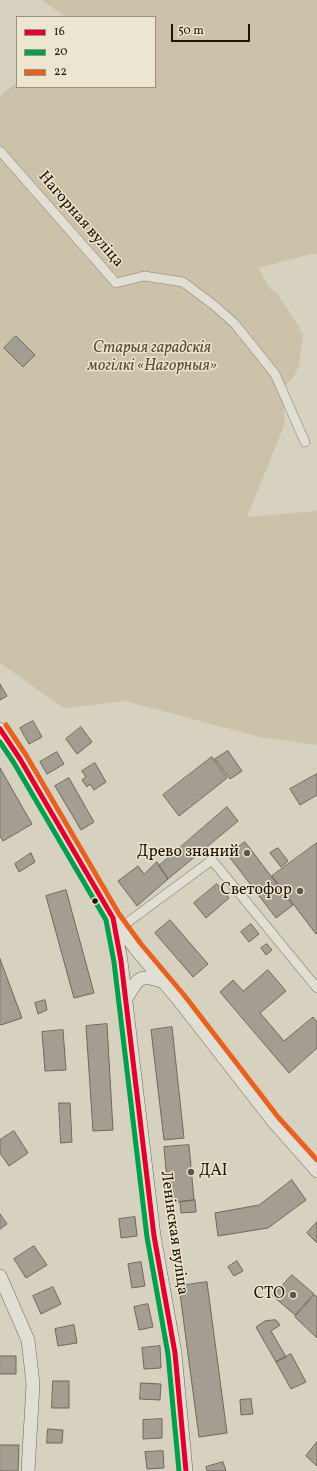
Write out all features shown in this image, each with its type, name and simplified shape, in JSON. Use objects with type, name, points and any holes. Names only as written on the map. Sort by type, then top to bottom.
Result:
[{"type":"main road","points":[[0,729],[20,759],[116,923],[273,1121],[317,1171]]},
{"type":"main road","name":"Ленінская вуліца","points":[[116,923],[154,1236],[175,1353],[186,1471]]},
{"type":"main road","points":[[126,999],[136,981],[145,977],[164,982]]},
{"type":"main road","points":[[0,1276],[28,1340],[33,1384],[28,1471]]},
{"type":"street","name":"Нагорная вуліца","points":[[0,151],[116,283],[144,276],[183,282],[235,324],[275,374],[305,442]]},
{"type":"street","points":[[116,923],[212,860],[317,988]]},
{"type":"green space","name":"Старыя гарадскія могілкі «Нагорныя»","points":[[41,0],[317,0],[317,254],[310,254],[259,268],[269,288],[278,294],[303,334],[299,366],[293,378],[285,385],[284,426],[247,517],[317,511],[317,745],[260,737],[125,701],[64,708],[0,663],[0,96],[16,83],[16,88],[156,88],[156,16],[65,16]]},
{"type":"building","points":[[16,336],[35,355],[23,367],[4,348]]},
{"type":"building","points":[[0,684],[7,696],[0,700]]},
{"type":"building","points":[[33,721],[42,737],[29,744],[20,728]]},
{"type":"building","points":[[81,727],[92,742],[77,754],[66,739]]},
{"type":"building","points":[[228,751],[242,771],[230,779],[215,759]]},
{"type":"building","points":[[57,752],[64,764],[47,774],[40,762]]},
{"type":"building","points":[[212,757],[227,778],[179,816],[163,795]]},
{"type":"building","points":[[95,763],[106,782],[94,790],[90,784],[87,787],[82,780],[86,777],[82,771]]},
{"type":"building","points":[[0,768],[32,824],[3,841],[0,836]]},
{"type":"building","points":[[317,774],[317,795],[300,805],[290,789]]},
{"type":"building","points":[[69,778],[94,822],[81,830],[55,786]]},
{"type":"building","points":[[227,807],[238,821],[168,879],[159,866]]},
{"type":"building","points":[[245,842],[293,905],[276,918],[228,855]]},
{"type":"building","name":"Светофор","points":[[317,843],[317,933],[316,934],[272,876]]},
{"type":"building","points":[[278,848],[288,861],[281,867],[270,853]]},
{"type":"building","points":[[31,853],[35,862],[19,872],[15,864]]},
{"type":"building","points":[[157,862],[168,879],[137,906],[118,881],[138,866],[144,874]]},
{"type":"building","points":[[217,884],[229,898],[206,918],[194,903]]},
{"type":"building","points":[[66,890],[94,993],[74,998],[46,896]]},
{"type":"building","points":[[170,920],[208,964],[193,977],[155,933]]},
{"type":"building","points":[[251,924],[259,934],[249,942],[241,932]]},
{"type":"building","points":[[267,944],[272,950],[266,955],[261,948]]},
{"type":"building","points":[[0,959],[22,1018],[1,1025],[0,1024]]},
{"type":"building","points":[[268,970],[286,991],[260,1013],[284,1041],[313,1017],[317,1022],[317,1048],[289,1073],[220,992],[233,980],[243,991]]},
{"type":"building","points":[[45,1000],[47,1010],[38,1014],[35,1003]]},
{"type":"building","points":[[107,1024],[113,1130],[93,1131],[86,1026]]},
{"type":"building","points":[[172,1027],[184,1138],[164,1140],[151,1030]]},
{"type":"building","points":[[63,1030],[66,1070],[45,1071],[42,1032]]},
{"type":"building","points":[[59,1103],[70,1103],[72,1142],[61,1143]]},
{"type":"building","points":[[14,1131],[28,1153],[9,1166],[0,1153],[0,1140]]},
{"type":"building","points":[[189,1145],[194,1200],[169,1203],[164,1147]]},
{"type":"building","points":[[292,1180],[306,1200],[268,1228],[218,1236],[215,1213],[259,1205]]},
{"type":"building","points":[[195,1200],[196,1212],[181,1213],[180,1202]]},
{"type":"building","points":[[0,1214],[7,1224],[0,1229]]},
{"type":"building","points":[[135,1217],[137,1236],[121,1238],[119,1219]]},
{"type":"building","points":[[317,1222],[317,1243],[307,1233]]},
{"type":"building","points":[[34,1246],[47,1265],[26,1278],[14,1259]]},
{"type":"building","points":[[237,1261],[243,1271],[234,1276],[228,1267]]},
{"type":"building","points":[[141,1262],[145,1286],[132,1288],[128,1264]]},
{"type":"building","name":"СТО","points":[[292,1275],[314,1294],[295,1315],[273,1296]]},
{"type":"building","points":[[207,1282],[227,1433],[199,1437],[179,1286]]},
{"type":"building","points":[[53,1287],[61,1304],[41,1314],[33,1296]]},
{"type":"building","points":[[315,1295],[317,1297],[317,1338],[295,1317]]},
{"type":"building","points":[[148,1304],[153,1327],[139,1330],[134,1307]]},
{"type":"building","points":[[276,1320],[280,1325],[271,1331],[286,1357],[276,1362],[256,1327],[265,1321]]},
{"type":"building","points":[[74,1325],[77,1343],[58,1346],[55,1329]]},
{"type":"building","points":[[160,1346],[161,1368],[144,1369],[142,1348]]},
{"type":"building","points":[[291,1354],[306,1382],[291,1389],[276,1362]]},
{"type":"building","points":[[0,1356],[16,1356],[16,1374],[0,1374]]},
{"type":"building","points":[[53,1381],[69,1381],[69,1408],[52,1408]]},
{"type":"building","points":[[141,1383],[161,1384],[160,1400],[140,1399]]},
{"type":"building","points":[[251,1399],[253,1414],[241,1415],[240,1400]]},
{"type":"building","points":[[162,1419],[162,1438],[143,1439],[143,1420]]},
{"type":"building","points":[[48,1429],[63,1430],[62,1443],[47,1443]]},
{"type":"building","points":[[317,1442],[317,1466],[306,1456]]},
{"type":"building","points":[[0,1445],[19,1445],[18,1471],[0,1471]]},
{"type":"building","points":[[163,1451],[164,1468],[147,1469],[145,1452]]},
{"type":"building","points":[[223,1462],[226,1471],[207,1471],[206,1467]]},
{"type":"transit line","name":"22","points":[[6,725],[26,755],[119,914],[141,944],[184,995],[278,1117],[317,1160]]},
{"type":"transit line","name":"16","points":[[0,729],[20,759],[113,918],[121,961],[154,1236],[175,1353],[186,1471]]},
{"type":"transit line","name":"20","points":[[0,742],[14,763],[106,920],[114,962],[147,1237],[168,1354],[179,1471]]},
{"type":"place","name":"Древо знаний","points":[[247,853]]},
{"type":"place","name":"Светофор","points":[[300,891]]},
{"type":"place","name":"ДАІ","points":[[191,1172]]},
{"type":"place","name":"СТО","points":[[293,1295]]}]
